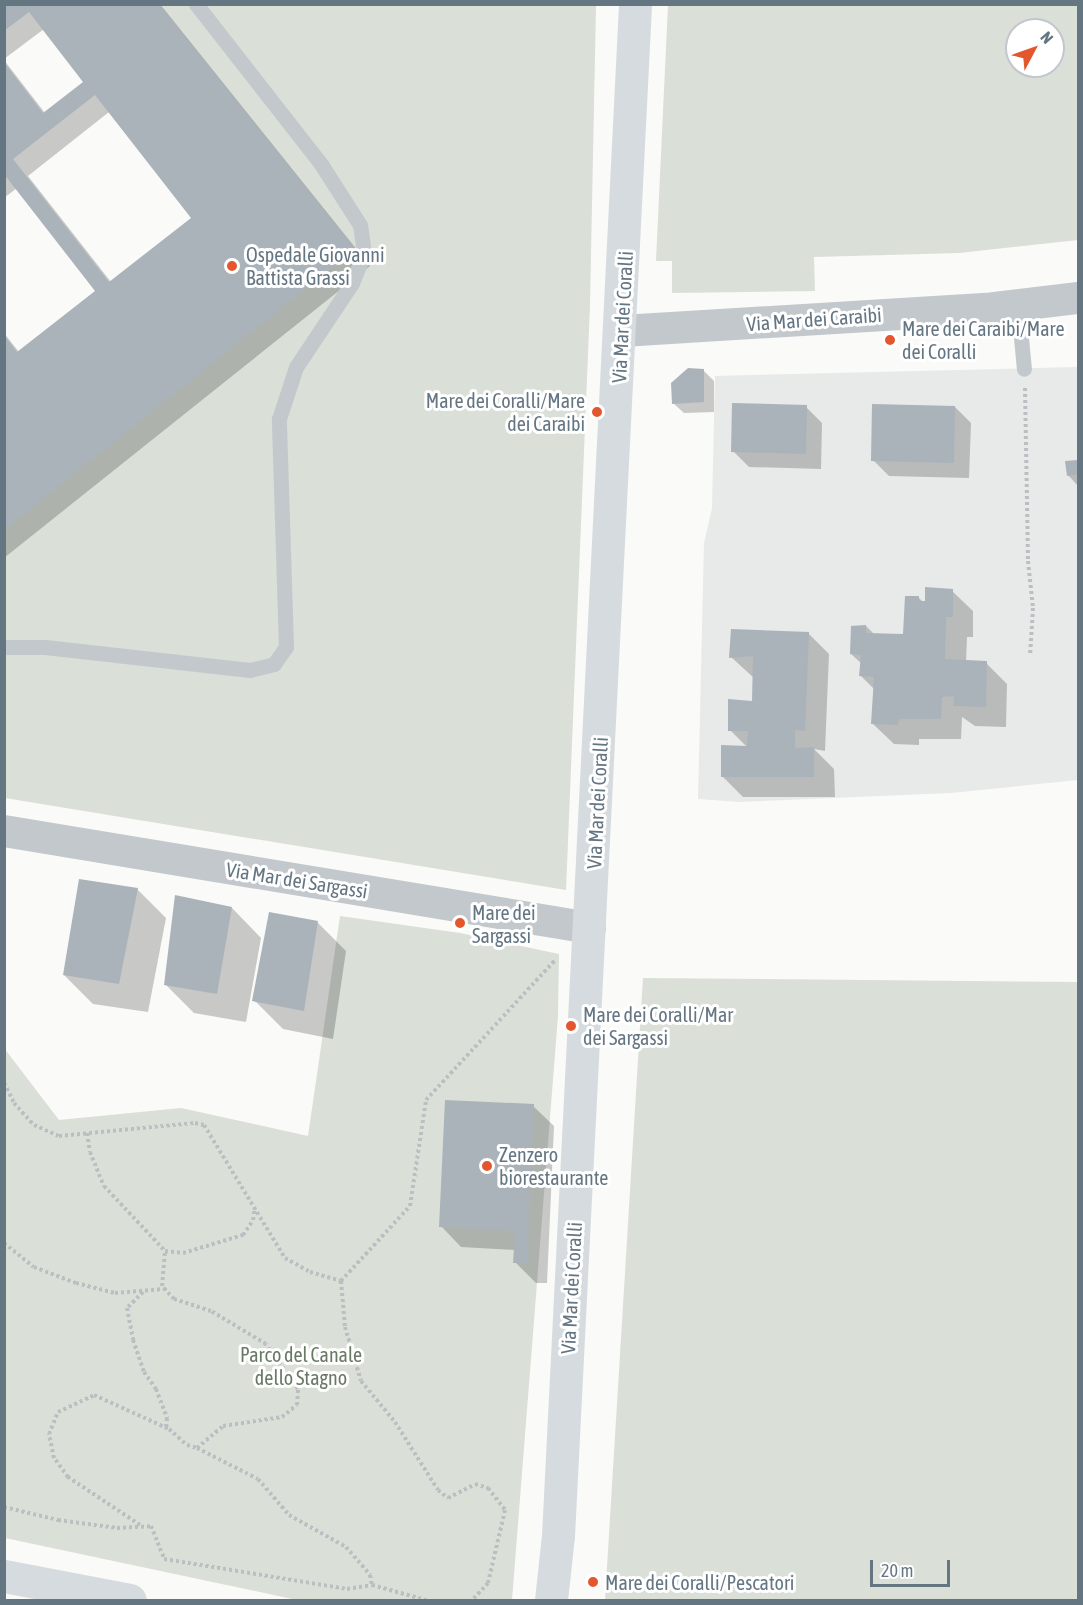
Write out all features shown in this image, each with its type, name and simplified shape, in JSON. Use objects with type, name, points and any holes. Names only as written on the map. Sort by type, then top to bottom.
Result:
[{"type":"street","name":"Via Mar dei Coralli","points":[[551,1600],[558,1536],[588,928],[622,332],[635,4]]},
{"type":"street","name":"Via Mar dei Caraibi","points":[[622,332],[1018,306],[1078,298]]},
{"type":"street","name":"Via Mar dei Sargassi","points":[[4,831],[588,928]]},
{"type":"street","points":[[4,1576],[130,1600]]},
{"type":"lane","points":[[4,647],[45,647],[250,670],[274,664],[286,647],[279,419],[296,367],[352,283],[364,253],[360,225],[321,164],[195,4]]},
{"type":"lane","points":[[1018,306],[1024,369]]},
{"type":"path","points":[[1024,369],[1028,561],[1033,608],[1030,656]]},
{"type":"path","points":[[472,1600],[488,1583],[505,1510],[488,1488],[475,1484],[448,1498],[438,1490],[357,1371],[345,1327],[341,1281],[410,1206],[426,1100],[588,928]]},
{"type":"path","points":[[4,1083],[14,1103],[34,1125],[59,1136],[195,1123],[204,1125],[285,1258],[310,1272],[341,1281]]},
{"type":"path","points":[[87,1133],[90,1152],[104,1186],[165,1251],[183,1254],[243,1235],[253,1220],[255,1207]]},
{"type":"path","points":[[4,1243],[34,1267],[76,1283],[115,1293],[164,1289]]},
{"type":"path","points":[[165,1251],[164,1289],[174,1299],[212,1311],[266,1344],[282,1363],[300,1397],[297,1405],[282,1417],[223,1425],[197,1448]]},
{"type":"path","points":[[143,1292],[127,1308],[133,1340],[144,1372],[156,1389],[166,1418],[166,1428]]},
{"type":"path","points":[[140,1525],[68,1478],[54,1458],[49,1434],[58,1412],[94,1395],[166,1428],[187,1445],[258,1479],[289,1515],[346,1547],[370,1575],[372,1585]]},
{"type":"path","points":[[4,1507],[27,1515],[105,1527],[151,1526],[164,1559],[347,1589],[372,1585],[426,1600]]},
{"type":"shaded area","points":[[1078,367],[1078,780],[951,793],[740,802],[698,799],[704,543],[712,508],[715,376]]},
{"type":"green space","points":[[148,5],[596,5],[590,305],[566,890],[5,798],[5,519],[340,250]]},
{"type":"green space","points":[[668,5],[1078,5],[1078,240],[959,253],[814,257],[815,291],[672,293],[672,261],[656,261]]},
{"type":"green space","name":"Parco del Canale dello Stagno","points":[[340,916],[460,933],[559,954],[558,1016],[512,1600],[297,1600],[5,1538],[4,1048],[59,1120],[181,1108],[308,1136]]},
{"type":"green space","points":[[643,978],[1078,982],[1078,1600],[605,1600]]},
{"type":"building","name":"Ospedale Giovanni Battista Grassi","points":[[4,4],[159,4],[355,249],[4,530],[4,335],[17,352],[95,291],[4,174],[4,62],[43,113],[83,82],[29,12],[4,31]],"holes":[[[95,95],[191,218],[109,282],[13,159]]]},
{"type":"building","points":[[688,368],[704,369],[704,402],[672,404],[671,383]]},
{"type":"building","points":[[732,403],[807,405],[806,454],[731,452]]},
{"type":"building","points":[[872,404],[955,406],[954,463],[871,461]]},
{"type":"building","points":[[1078,460],[1078,474],[1067,476],[1065,461]]},
{"type":"building","points":[[925,587],[953,589],[953,617],[946,617],[945,659],[987,661],[986,707],[953,706],[954,696],[942,697],[941,719],[899,719],[898,725],[871,724],[874,677],[859,676],[861,655],[850,654],[851,626],[866,625],[866,633],[903,634],[905,596],[919,596],[919,601],[925,601]]},
{"type":"building","points":[[731,629],[809,632],[805,731],[795,730],[795,748],[814,747],[814,777],[721,777],[721,745],[747,746],[748,731],[728,731],[728,699],[752,701],[753,656],[729,658]]},
{"type":"building","points":[[79,879],[138,888],[119,984],[63,975]]},
{"type":"building","points":[[175,895],[232,907],[217,994],[164,985]]},
{"type":"building","points":[[269,912],[318,921],[304,1011],[252,1001]]},
{"type":"building","name":"Zenzero biorestaurante","points":[[445,1100],[534,1104],[527,1263],[513,1263],[515,1231],[439,1227]]},
{"type":"place","name":"Ospedale Giovanni Battista Grassi","points":[[232,266]]},
{"type":"place","name":"Mare dei Caraibi/Mare dei Coralli","points":[[890,340]]},
{"type":"place","name":"Mare dei Coralli/Mare dei Caraibi","points":[[597,412]]},
{"type":"place","name":"Mare dei Sargassi","points":[[460,923]]},
{"type":"place","name":"Mare dei Coralli/Mar dei Sargassi","points":[[571,1026]]},
{"type":"place","name":"Zenzero biorestaurante","points":[[487,1166]]},
{"type":"place","name":"Mare dei Coralli/Pescatori","points":[[593,1582]]}]
